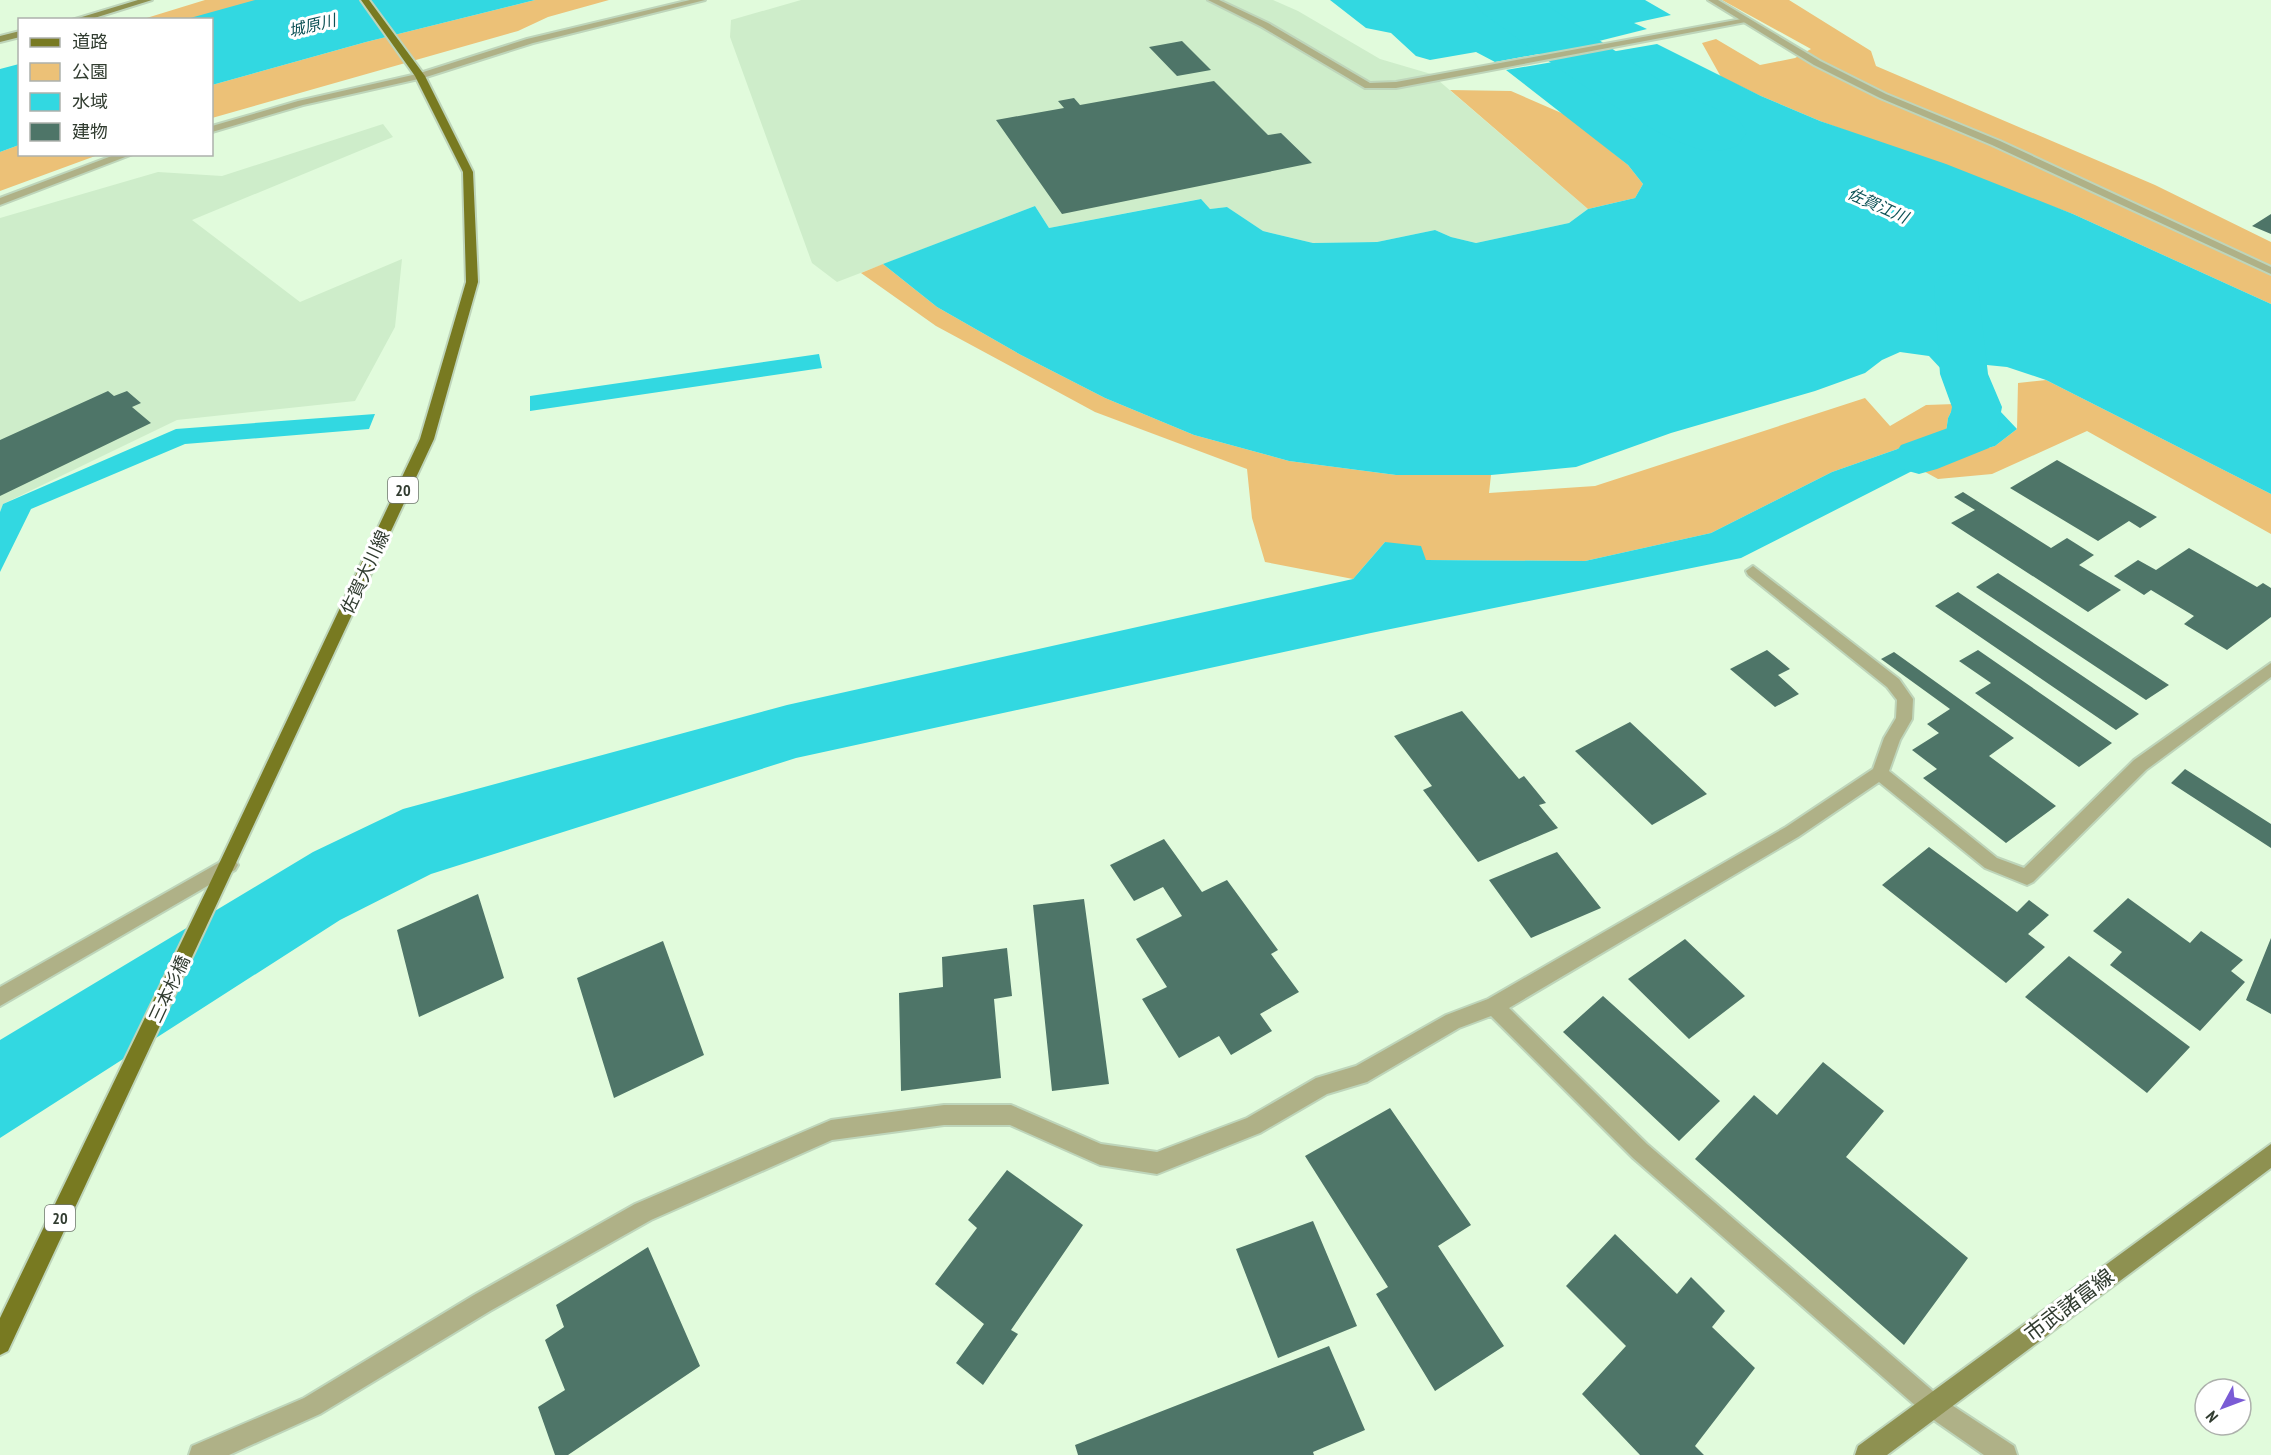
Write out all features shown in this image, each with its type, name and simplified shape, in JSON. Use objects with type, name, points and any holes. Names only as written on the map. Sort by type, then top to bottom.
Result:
[{"type":"main road","points":[[83,18],[148,0]]},
{"type":"main road","name":"20","points":[[365,0],[420,76]]},
{"type":"main road","points":[[0,39],[18,34]]},
{"type":"main road","name":"佐賀大川線","points":[[218,886],[427,439],[472,282],[468,172],[420,76]]},
{"type":"main road","name":"三本杉橋","points":[[0,1343],[218,886]]},
{"type":"main road","name":"市武諸富線","points":[[1867,1455],[2271,1155]]},
{"type":"street","points":[[213,129],[300,103],[420,76],[530,41],[701,0]]},
{"type":"street","points":[[1212,0],[1265,25],[1368,86],[1396,85],[1490,69],[1747,21]]},
{"type":"street","points":[[1712,0],[1817,63],[1883,96],[1996,143],[2271,271]]},
{"type":"street","points":[[0,202],[123,156]]},
{"type":"street","points":[[201,1455],[312,1406],[482,1303],[643,1212],[831,1130],[944,1115],[1011,1115],[1100,1154],[1157,1163],[1253,1126],[1323,1085],[1360,1075],[1453,1021],[1494,1006],[1792,832],[1880,773],[1892,738],[1904,719],[1905,699],[1893,683],[1753,571]]},
{"type":"street","points":[[1880,773],[1991,863],[2027,877],[2140,765],[2269,674]]},
{"type":"street","points":[[0,997],[229,864]]},
{"type":"street","points":[[1494,1006],[1640,1151],[1933,1406],[2005,1455]]},
{"type":"shaded area","points":[[801,0],[1273,0],[1298,11],[1380,59],[1431,74],[1588,209],[1569,223],[1476,243],[1451,237],[1435,230],[1377,242],[1313,243],[1263,231],[1227,207],[1210,209],[1200,199],[1049,228],[1035,206],[837,282],[812,263],[730,37],[731,20]]},
{"type":"shaded area","points":[[383,124],[393,137],[192,220],[300,302],[402,259],[395,327],[355,401],[177,420],[3,504],[0,512],[0,218],[158,172],[222,176]]},
{"type":"green space","points":[[205,0],[301,0],[213,20],[146,18]]},
{"type":"green space","points":[[535,0],[609,0],[548,17],[518,31],[213,118],[213,85],[366,42]]},
{"type":"green space","points":[[1722,0],[1789,0],[1871,51],[1876,66],[2155,185],[2271,242],[2271,304],[2073,214],[1820,121],[1721,77],[1702,43],[1716,39],[1760,65],[1795,58],[1811,49]]},
{"type":"green space","points":[[1450,90],[1511,91],[1566,115],[1628,165],[1643,184],[1635,198],[1588,209]]},
{"type":"green space","points":[[18,145],[18,156],[95,156],[0,191],[0,152]]},
{"type":"green space","points":[[883,264],[937,307],[1021,355],[1105,398],[1194,435],[1289,461],[1396,475],[1491,475],[1489,493],[1595,486],[1865,398],[1890,426],[1926,405],[1955,404],[1948,418],[1946,432],[1832,472],[1711,533],[1585,561],[1426,560],[1385,542],[1353,579],[1265,562],[1252,518],[1247,469],[1095,412],[936,326],[861,273]]},
{"type":"green space","points":[[2046,380],[2271,494],[2271,534],[2087,431],[1992,474],[1938,479],[1918,468],[1995,446],[2017,429],[2018,383]]},
{"type":"water","name":"城原川","points":[[255,0],[535,0],[366,42],[213,85],[213,18],[190,18]]},
{"type":"water","points":[[1330,0],[1645,0],[1671,15],[1634,23],[1647,29],[1571,48],[1495,62],[1476,52],[1430,60],[1416,56],[1391,33],[1366,28]]},
{"type":"water","points":[[1657,44],[1761,96],[1820,121],[1946,164],[2073,214],[2271,304],[2271,494],[2046,380],[2007,367],[1987,365],[1986,377],[1943,371],[1929,356],[1900,352],[1882,360],[1865,373],[1815,391],[1671,433],[1576,467],[1491,475],[1396,475],[1289,461],[1194,435],[1105,398],[1021,355],[937,307],[883,264],[1035,206],[1049,228],[1201,199],[1210,209],[1227,207],[1263,231],[1313,243],[1377,242],[1435,230],[1451,237],[1476,243],[1569,223],[1588,209],[1635,198],[1643,184],[1628,165],[1506,70]]},
{"type":"water","points":[[18,64],[18,145],[0,152],[0,69]]},
{"type":"water","points":[[819,354],[822,368],[530,411],[530,396]]},
{"type":"water","points":[[1955,404],[2000,411],[2017,429],[1995,446],[1918,468],[1741,558],[1371,633],[796,758],[431,874],[340,920],[0,1138],[0,1040],[313,852],[403,809],[787,705],[1353,579],[1385,542],[1421,546],[1426,560],[1585,561],[1711,533],[1832,472],[1946,432],[1948,418]]},
{"type":"water","points":[[375,414],[369,429],[185,444],[31,509],[0,572],[0,512],[3,504],[176,429]]},
{"type":"building","points":[[1182,41],[1211,70],[1177,76],[1149,47]]},
{"type":"building","points":[[1214,81],[1268,135],[1281,133],[1312,163],[1062,214],[996,120],[1064,108],[1058,101],[1074,98],[1080,105]]},
{"type":"building","points":[[2271,214],[2271,234],[2252,226]]},
{"type":"building","points":[[108,391],[114,396],[127,391],[141,403],[132,407],[151,423],[0,496],[0,440]]},
{"type":"building","points":[[2057,460],[2157,517],[2140,528],[2129,521],[2098,541],[2010,488]]},
{"type":"building","points":[[1963,492],[2051,548],[2067,538],[2094,555],[2079,565],[2121,590],[2088,612],[1951,523],[1975,510],[1954,497]]},
{"type":"building","points":[[2189,548],[2257,587],[2263,583],[2271,588],[2271,617],[2227,650],[2184,624],[2194,616],[2151,590],[2144,595],[2114,576],[2138,560],[2156,570]]},
{"type":"building","points":[[1998,573],[2169,685],[2146,700],[1976,587]]},
{"type":"building","points":[[1958,592],[2139,714],[2116,730],[1935,606]]},
{"type":"building","points":[[1767,650],[1790,669],[1778,675],[1799,694],[1775,707],[1730,669]]},
{"type":"building","points":[[1978,650],[2112,743],[2079,767],[1975,693],[1991,683],[1959,661]]},
{"type":"building","points":[[1894,652],[2014,738],[1989,756],[2056,806],[2006,843],[1923,778],[1937,769],[1912,750],[1939,733],[1927,724],[1950,709],[1881,659]]},
{"type":"building","points":[[1462,711],[1519,779],[1524,776],[1546,803],[1539,805],[1558,828],[1478,862],[1423,790],[1432,786],[1394,736]]},
{"type":"building","points":[[1630,722],[1707,794],[1652,825],[1575,751]]},
{"type":"building","points":[[2185,769],[2271,824],[2271,848],[2171,783]]},
{"type":"building","points":[[1164,839],[1202,892],[1227,880],[1278,950],[1271,954],[1299,992],[1260,1014],[1272,1031],[1231,1055],[1219,1036],[1179,1058],[1142,999],[1167,987],[1136,939],[1182,916],[1163,887],[1134,901],[1110,865]]},
{"type":"building","points":[[1929,847],[2017,912],[2029,900],[2049,915],[2028,934],[2045,947],[2006,983],[1882,885]]},
{"type":"building","points":[[1557,852],[1601,908],[1531,938],[1489,880]]},
{"type":"building","points":[[478,894],[504,978],[419,1017],[397,930]]},
{"type":"building","points":[[2128,898],[2190,943],[2201,931],[2243,960],[2231,971],[2245,982],[2200,1031],[2110,965],[2122,952],[2093,931]]},
{"type":"building","points":[[1084,899],[1109,1084],[1052,1091],[1033,905]]},
{"type":"building","points":[[2271,938],[2271,1014],[2246,1000]]},
{"type":"building","points":[[1685,939],[1745,996],[1689,1039],[1628,979]]},
{"type":"building","points":[[663,941],[704,1055],[614,1098],[577,978]]},
{"type":"building","points":[[1007,948],[1012,996],[994,999],[1001,1078],[901,1091],[899,993],[943,987],[942,957]]},
{"type":"building","points":[[2069,956],[2190,1047],[2147,1093],[2025,997]]},
{"type":"building","points":[[1603,996],[1720,1101],[1679,1141],[1563,1032]]},
{"type":"building","points":[[1823,1062],[1884,1111],[1846,1157],[1968,1258],[1904,1345],[1695,1159],[1754,1095],[1777,1115]]},
{"type":"building","points":[[1390,1108],[1471,1225],[1438,1246],[1504,1346],[1435,1391],[1376,1294],[1388,1287],[1305,1156]]},
{"type":"building","points":[[1007,1170],[1083,1225],[1011,1330],[1018,1334],[983,1385],[956,1363],[984,1324],[935,1284],[977,1228],[968,1220]]},
{"type":"building","points":[[1313,1221],[1357,1326],[1278,1358],[1236,1249]]},
{"type":"building","points":[[1615,1234],[1677,1294],[1691,1277],[1725,1311],[1712,1327],[1755,1368],[1695,1446],[1704,1455],[1640,1455],[1582,1394],[1626,1346],[1566,1286]]},
{"type":"building","points":[[648,1247],[700,1366],[568,1455],[555,1455],[538,1407],[565,1390],[545,1340],[564,1327],[556,1305]]},
{"type":"building","points":[[1329,1346],[1365,1430],[1313,1452],[1314,1455],[1078,1455],[1075,1445]]},
{"type":"waterway","name":"佐賀江川","points":[[1501,0],[1652,103],[1714,132]]},
{"type":"waterway","points":[[1919,457],[1971,437],[1977,407],[1964,374],[1956,286]]}]
